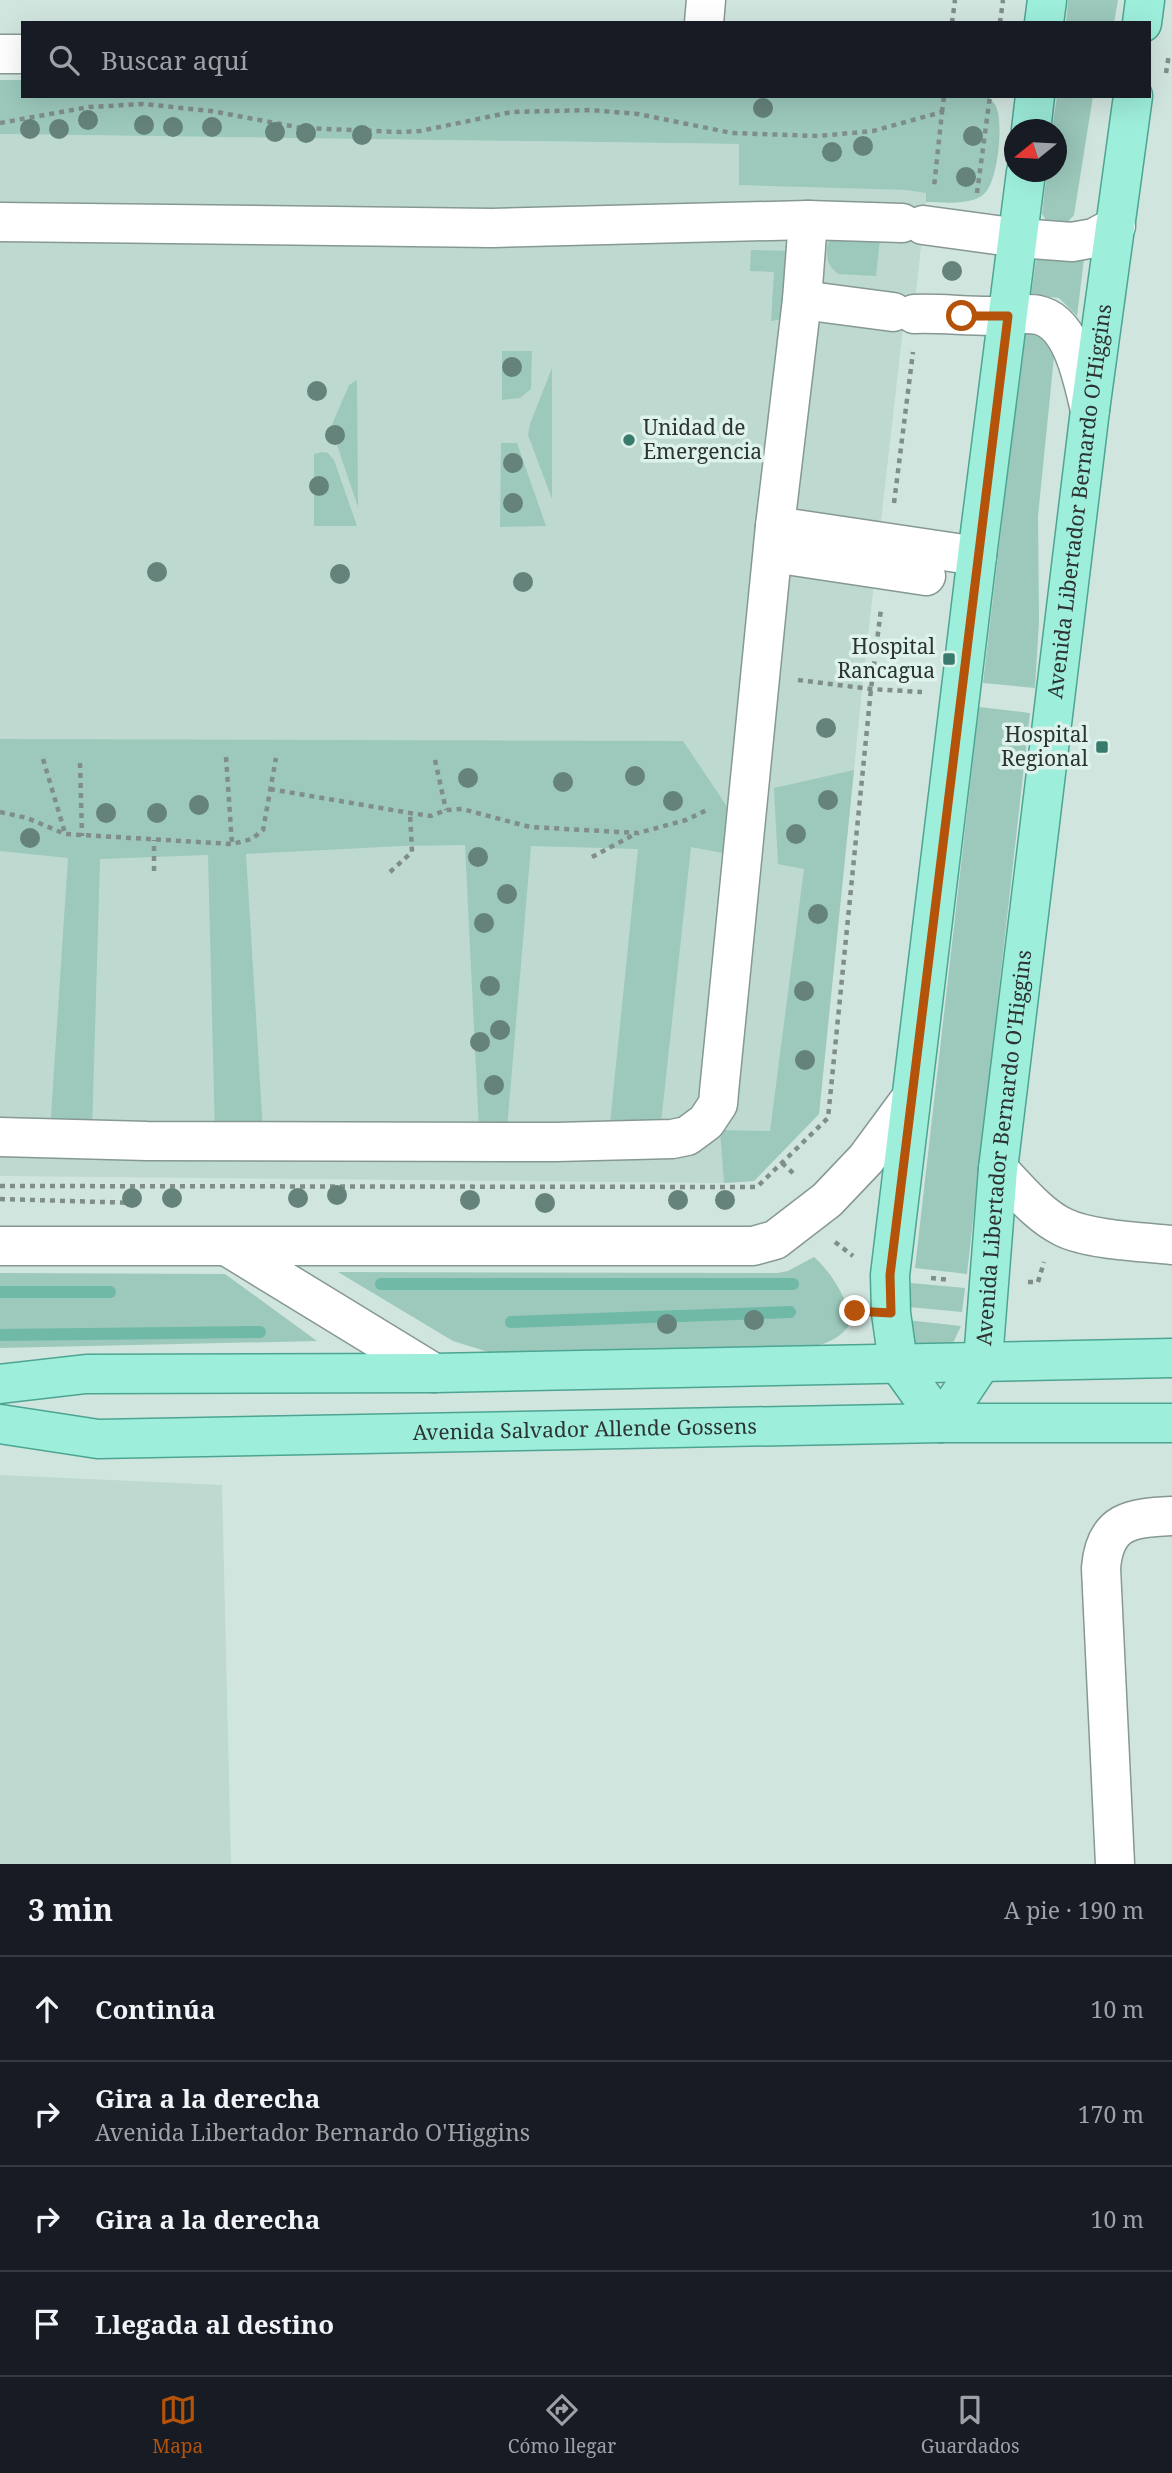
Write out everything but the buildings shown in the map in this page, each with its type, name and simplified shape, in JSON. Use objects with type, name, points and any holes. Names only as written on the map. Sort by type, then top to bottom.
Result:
[{"type":"main road","points":[[1044,21],[1047,0]]},
{"type":"main road","points":[[1142,21],[1145,0]]},
{"type":"main road","points":[[1032,119],[1035,98]]},
{"type":"main road","name":"Avenida Libertador Bernardo O'Higgins","points":[[941,1423],[983,1360],[998,1169],[1090,410],[1133,98]]},
{"type":"main road","points":[[941,1423],[898,1363],[891,1313],[890,1275],[1025,182]]},
{"type":"main road","points":[[0,1384],[86,1374],[433,1373],[1172,1358]]},
{"type":"main road","name":"Avenida Salvador Allende Gossens","points":[[0,1424],[98,1439],[941,1423],[1172,1423]]},
{"type":"street","points":[[704,21],[706,0]]},
{"type":"street","points":[[0,54],[21,54]]},
{"type":"street","points":[[0,222],[492,228],[808,220],[918,225],[1072,242],[1094,238],[1116,226]]},
{"type":"street","points":[[0,1137],[147,1142],[556,1142],[672,1139],[692,1133],[706,1122],[718,1104],[774,540],[802,300],[808,220]]},
{"type":"street","points":[[802,300],[908,313],[1008,316],[1038,314],[1054,323],[1068,341],[1079,363],[1090,410]]},
{"type":"street","points":[[774,540],[976,569]]},
{"type":"street","points":[[0,1246],[753,1246],[775,1240],[827,1200],[866,1159],[911,1098]]},
{"type":"street","points":[[998,1169],[1039,1210],[1063,1228],[1085,1234],[1172,1245]]},
{"type":"street","points":[[228,1247],[433,1373]]},
{"type":"street","points":[[1115,1864],[1102,1549],[1115,1528],[1135,1518],[1172,1516]]},
{"type":"path","points":[[952,21],[955,0]]},
{"type":"path","points":[[1000,21],[1003,0]]},
{"type":"path","points":[[918,225],[944,98]]},
{"type":"path","points":[[0,124],[89,107],[143,104],[211,111],[302,128],[420,131],[512,112],[590,110],[638,114],[732,133],[818,136],[873,131],[942,112]]},
{"type":"path","points":[[0,1186],[757,1187],[782,1163],[828,1118],[871,689],[888,558],[908,313]]},
{"type":"path","points":[[762,675],[871,689],[961,695]]},
{"type":"path","points":[[226,757],[232,844]]},
{"type":"path","points":[[0,811],[27,818],[65,834],[232,844],[252,839],[263,830],[276,758]]},
{"type":"path","points":[[43,759],[65,834]]},
{"type":"path","points":[[435,760],[446,810]]},
{"type":"path","points":[[80,763],[82,836]]},
{"type":"path","points":[[270,789],[431,816],[446,810],[462,809],[530,827],[638,833]]},
{"type":"path","points":[[592,857],[638,833],[686,820],[717,805]]},
{"type":"path","points":[[390,873],[412,852],[410,813]]},
{"type":"path","points":[[154,840],[154,871]]},
{"type":"path","points":[[782,1163],[827,1200]]},
{"type":"shaded area","points":[[1068,0],[1118,0],[1114,21],[1066,21]]},
{"type":"shaded area","points":[[0,80],[21,80],[21,98],[990,98],[999,117],[996,166],[989,188],[978,198],[948,203],[926,202],[926,193],[906,190],[739,185],[739,144],[0,134]]},
{"type":"shaded area","points":[[1057,98],[1093,98],[1074,215],[1065,225],[1049,225],[1042,214],[1046,182],[1067,182],[1067,119],[1054,119]]},
{"type":"shaded area","points":[[0,134],[739,144],[739,184],[927,193],[912,328],[903,328],[864,671],[819,1114],[754,1181],[724,1183],[0,1176]]},
{"type":"shaded area","points":[[881,230],[876,276],[839,274],[834,271],[828,262],[827,252],[831,236]]},
{"type":"shaded area","points":[[751,250],[793,251],[783,319],[771,321],[774,272],[750,271]]},
{"type":"shaded area","points":[[1037,253],[1084,259],[1077,316],[1059,298],[1031,295]]},
{"type":"shaded area","points":[[1025,326],[1056,337],[1038,516],[1039,621],[1035,688],[983,683]]},
{"type":"shaded area","points":[[502,351],[532,351],[531,389],[520,398],[502,400]]},
{"type":"shaded area","points":[[552,368],[552,499],[528,435]]},
{"type":"shaded area","points":[[357,380],[358,507],[331,427],[349,385]]},
{"type":"shaded area","points":[[501,443],[517,443],[546,526],[500,527]]},
{"type":"shaded area","points":[[328,453],[334,460],[357,526],[314,526],[314,454]]},
{"type":"shaded area","points":[[979,707],[1030,713],[967,1274],[915,1268]]},
{"type":"shaded area","points":[[0,739],[683,741],[730,811],[723,853],[691,847],[660,1132],[609,1133],[638,849],[531,846],[507,1129],[479,1130],[465,845],[246,854],[263,1131],[215,1135],[208,855],[100,859],[92,1133],[50,1131],[68,858],[0,851]]},
{"type":"shaded area","points":[[854,770],[819,1114],[754,1181],[724,1183],[720,1130],[770,1131],[804,869],[778,864],[774,788]]},
{"type":"shaded area","points":[[814,1257],[838,1286],[851,1322],[836,1338],[801,1350],[504,1357],[453,1341],[338,1272],[777,1273],[788,1271]]},
{"type":"shaded area","points":[[0,1273],[225,1274],[317,1341],[0,1348]]},
{"type":"shaded area","points":[[911,1283],[965,1288],[962,1312],[909,1307]]},
{"type":"shaded area","points":[[907,1320],[961,1326],[954,1341],[945,1349],[915,1344]]},
{"type":"shaded area","points":[[0,1475],[222,1485],[231,1864],[0,1864]]},
{"type":"waterway","points":[[381,1284],[793,1284]]},
{"type":"waterway","points":[[0,1292],[110,1292]]},
{"type":"waterway","points":[[511,1322],[790,1312]]},
{"type":"waterway","points":[[0,1335],[260,1332]]},
{"type":"place","name":"Unidad de Emergencia","points":[[629,440]]},
{"type":"place","name":"Hospital Rancagua","points":[[949,659]]},
{"type":"place","name":"Hospital Regional","points":[[1102,747]]},
{"type":"route","points":[[855,1311],[891,1313],[890,1275],[1008,316],[962,316]]}]
